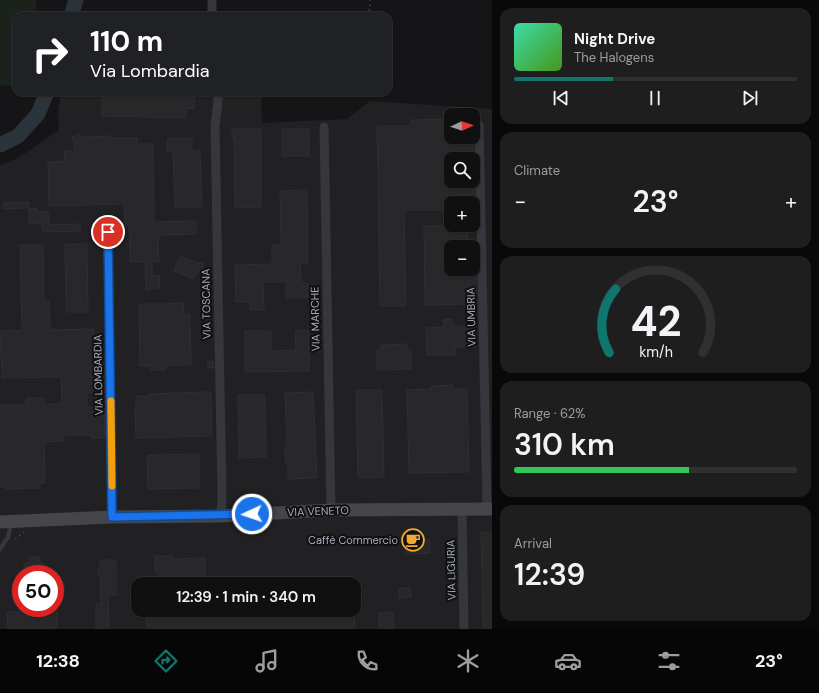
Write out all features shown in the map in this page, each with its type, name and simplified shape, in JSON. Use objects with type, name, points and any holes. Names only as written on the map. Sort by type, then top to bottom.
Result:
[{"type":"main road","name":"VIA VENETO","points":[[5,522],[112,517],[221,516],[331,510],[490,509]]},
{"type":"street","points":[[212,0],[212,12]]},
{"type":"street","name":"VIA TOSCANA","points":[[219,96],[215,127],[222,486],[221,516]]},
{"type":"street","name":"VIA MARCHE","points":[[324,127],[331,510]]},
{"type":"street","name":"VIA UMBRIA","points":[[480,144],[490,509]]},
{"type":"street","name":"VIA LOMBARDIA","points":[[108,232],[112,517]]},
{"type":"street","name":"VIA LIGURIA","points":[[462,510],[464,629]]},
{"type":"lane","points":[[0,549],[8,537],[5,522]]},
{"type":"path","points":[[369,12],[370,0]]},
{"type":"shaded area","points":[[0,0],[37,0],[35,12],[12,12],[12,85],[0,86]]},
{"type":"shaded area","points":[[61,96],[261,96],[262,123],[347,119],[370,101],[477,108],[444,108],[444,144],[480,144],[480,108],[492,109],[492,629],[0,629],[0,165],[18,158],[59,130],[58,109]]},
{"type":"building","points":[[102,96],[195,96],[194,109],[186,108],[186,118],[102,116]]},
{"type":"building","points":[[444,119],[444,144],[473,144],[474,152],[444,152],[444,188],[474,188],[475,196],[444,196],[444,210],[404,210],[406,306],[380,306],[377,126],[411,126],[411,120]]},
{"type":"building","points":[[232,129],[261,129],[261,207],[235,208],[234,138],[232,138]]},
{"type":"building","points":[[282,129],[309,129],[309,156],[282,156]]},
{"type":"building","points":[[80,134],[81,137],[112,136],[112,138],[137,138],[137,144],[153,144],[154,222],[196,221],[196,234],[158,235],[159,262],[152,262],[152,276],[160,276],[159,288],[146,290],[145,262],[130,262],[129,226],[125,226],[124,204],[49,206],[48,162],[65,161],[64,151],[74,151],[74,141],[72,137]]},
{"type":"building","points":[[192,138],[192,151],[200,150],[202,207],[175,207],[173,151],[167,151],[167,139]]},
{"type":"building","points":[[307,190],[308,263],[300,263],[301,283],[308,283],[308,297],[286,298],[286,282],[263,282],[264,310],[250,310],[250,302],[236,302],[235,265],[272,264],[272,245],[281,245],[280,191]]},
{"type":"building","points":[[29,202],[29,208],[3,209],[3,203]]},
{"type":"building","points":[[37,208],[37,212],[48,211],[49,225],[80,224],[80,231],[43,232],[41,223],[29,224],[29,209]]},
{"type":"building","points":[[424,226],[444,226],[444,232],[467,232],[468,240],[444,240],[444,276],[476,276],[477,304],[425,305]]},
{"type":"building","points":[[65,244],[87,244],[88,312],[66,312]]},
{"type":"building","points":[[20,245],[43,245],[44,300],[49,300],[50,330],[94,329],[95,368],[104,368],[104,393],[87,393],[87,407],[104,407],[105,438],[91,438],[91,435],[63,435],[64,441],[44,442],[45,483],[40,483],[40,488],[6,489],[6,487],[0,487],[0,405],[26,405],[26,398],[44,398],[44,404],[62,404],[61,377],[2,378],[0,331],[22,330]]},
{"type":"building","points":[[180,257],[203,263],[203,270],[199,270],[198,274],[196,273],[194,279],[174,271]]},
{"type":"building","points":[[183,303],[184,315],[190,315],[191,365],[166,365],[166,370],[150,370],[150,366],[140,366],[139,304],[161,305]]},
{"type":"building","points":[[452,319],[453,327],[474,326],[475,347],[455,347],[456,355],[427,355],[426,328],[444,327],[443,320]]},
{"type":"building","points":[[309,330],[309,371],[245,372],[245,331],[271,331],[271,351],[296,350],[295,331]]},
{"type":"building","points":[[407,344],[407,350],[411,350],[411,369],[377,370],[377,350],[381,350],[381,345]]},
{"type":"building","points":[[213,361],[214,368],[208,368],[207,362]]},
{"type":"building","points":[[453,385],[453,389],[467,389],[469,472],[409,473],[407,390],[431,389],[431,386]]},
{"type":"building","points":[[356,390],[382,390],[384,477],[358,478]]},
{"type":"building","points":[[211,392],[212,436],[136,438],[136,396],[149,396],[149,394]]},
{"type":"building","points":[[313,392],[317,478],[288,479],[288,464],[286,464],[285,446],[287,445],[285,393]]},
{"type":"building","points":[[238,395],[265,395],[266,457],[239,458]]},
{"type":"building","points":[[199,454],[199,488],[148,489],[147,455]]},
{"type":"building","points":[[481,532],[492,532],[492,629],[483,629]]},
{"type":"building","points":[[418,538],[418,540],[430,540],[430,553],[406,554],[404,539]]},
{"type":"building","points":[[155,556],[173,556],[173,559],[205,558],[205,577],[158,577],[158,572],[155,572]]},
{"type":"building","points":[[29,557],[40,557],[40,563],[43,563],[43,565],[24,565],[24,563],[29,563]]},
{"type":"building","points":[[100,560],[116,560],[116,595],[108,596],[109,629],[96,629],[96,604],[101,604],[100,575],[98,575]]},
{"type":"building","points":[[325,576],[325,577],[295,577]]},
{"type":"building","points":[[399,588],[410,588],[411,597],[399,598]]},
{"type":"building","points":[[7,612],[12,612],[12,617],[57,617],[57,628],[8,629]]},
{"type":"building","points":[[393,612],[394,629],[379,629],[379,613]]},
{"type":"building","points":[[146,617],[354,617],[355,629],[147,629]]},
{"type":"waterway","points":[[72,12],[76,0]]},
{"type":"waterway","points":[[0,145],[18,136],[38,114],[45,96]]},
{"type":"slow traffic","points":[[111,401],[112,486]]},
{"type":"place","name":"Caffè Commercio","points":[[413,540]]},
{"type":"route","points":[[108,232],[112,517],[221,516],[252,514]]}]
